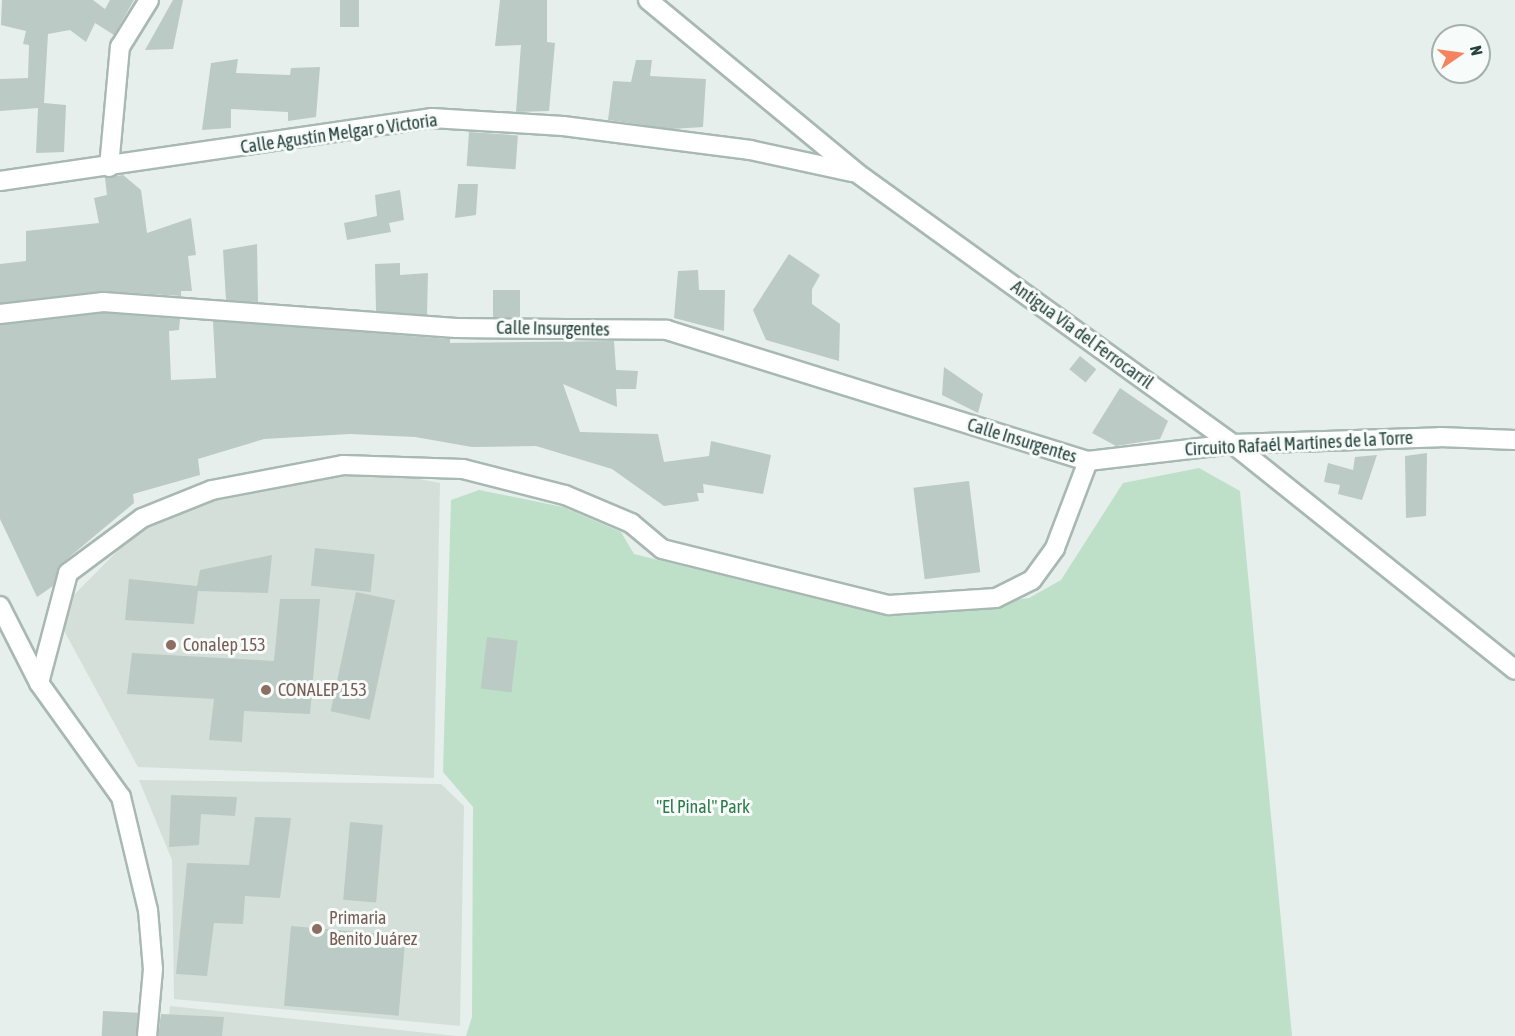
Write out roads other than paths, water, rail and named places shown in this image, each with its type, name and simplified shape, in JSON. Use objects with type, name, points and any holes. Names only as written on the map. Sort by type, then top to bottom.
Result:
[{"type":"street","points":[[110,167],[120,47],[149,0]]},
{"type":"street","name":"Antigua Vía del Ferrocarril","points":[[648,0],[856,172],[1233,444],[1515,670]]},
{"type":"street","name":"Calle Agustín Melgar o Victoria","points":[[0,181],[110,167],[432,118],[562,126],[715,145],[856,172]]},
{"type":"street","name":"Calle Insurgentes","points":[[0,314],[103,302],[456,328],[667,330],[1088,461]]},
{"type":"street","name":"Circuito Rafaél Martínes de la Torre","points":[[1088,461],[1233,444],[1440,437],[1515,440]]},
{"type":"street","points":[[39,683],[68,573],[142,518],[212,490],[343,465],[463,469],[565,495],[631,524],[662,549],[889,605],[996,598],[1032,580],[1055,548],[1088,461]]},
{"type":"street","points":[[0,606],[39,683],[121,797],[148,910],[153,969],[147,1036]]},
{"type":"place","name":"Conalep 153","points":[[171,645]]},
{"type":"place","name":"CONALEP 153","points":[[266,690]]},
{"type":"place","name":"Primaria Benito Juárez","points":[[317,929]]},
{"type":"park label","name":"\"El Pinal\" Park","points":[[703,807]]}]
